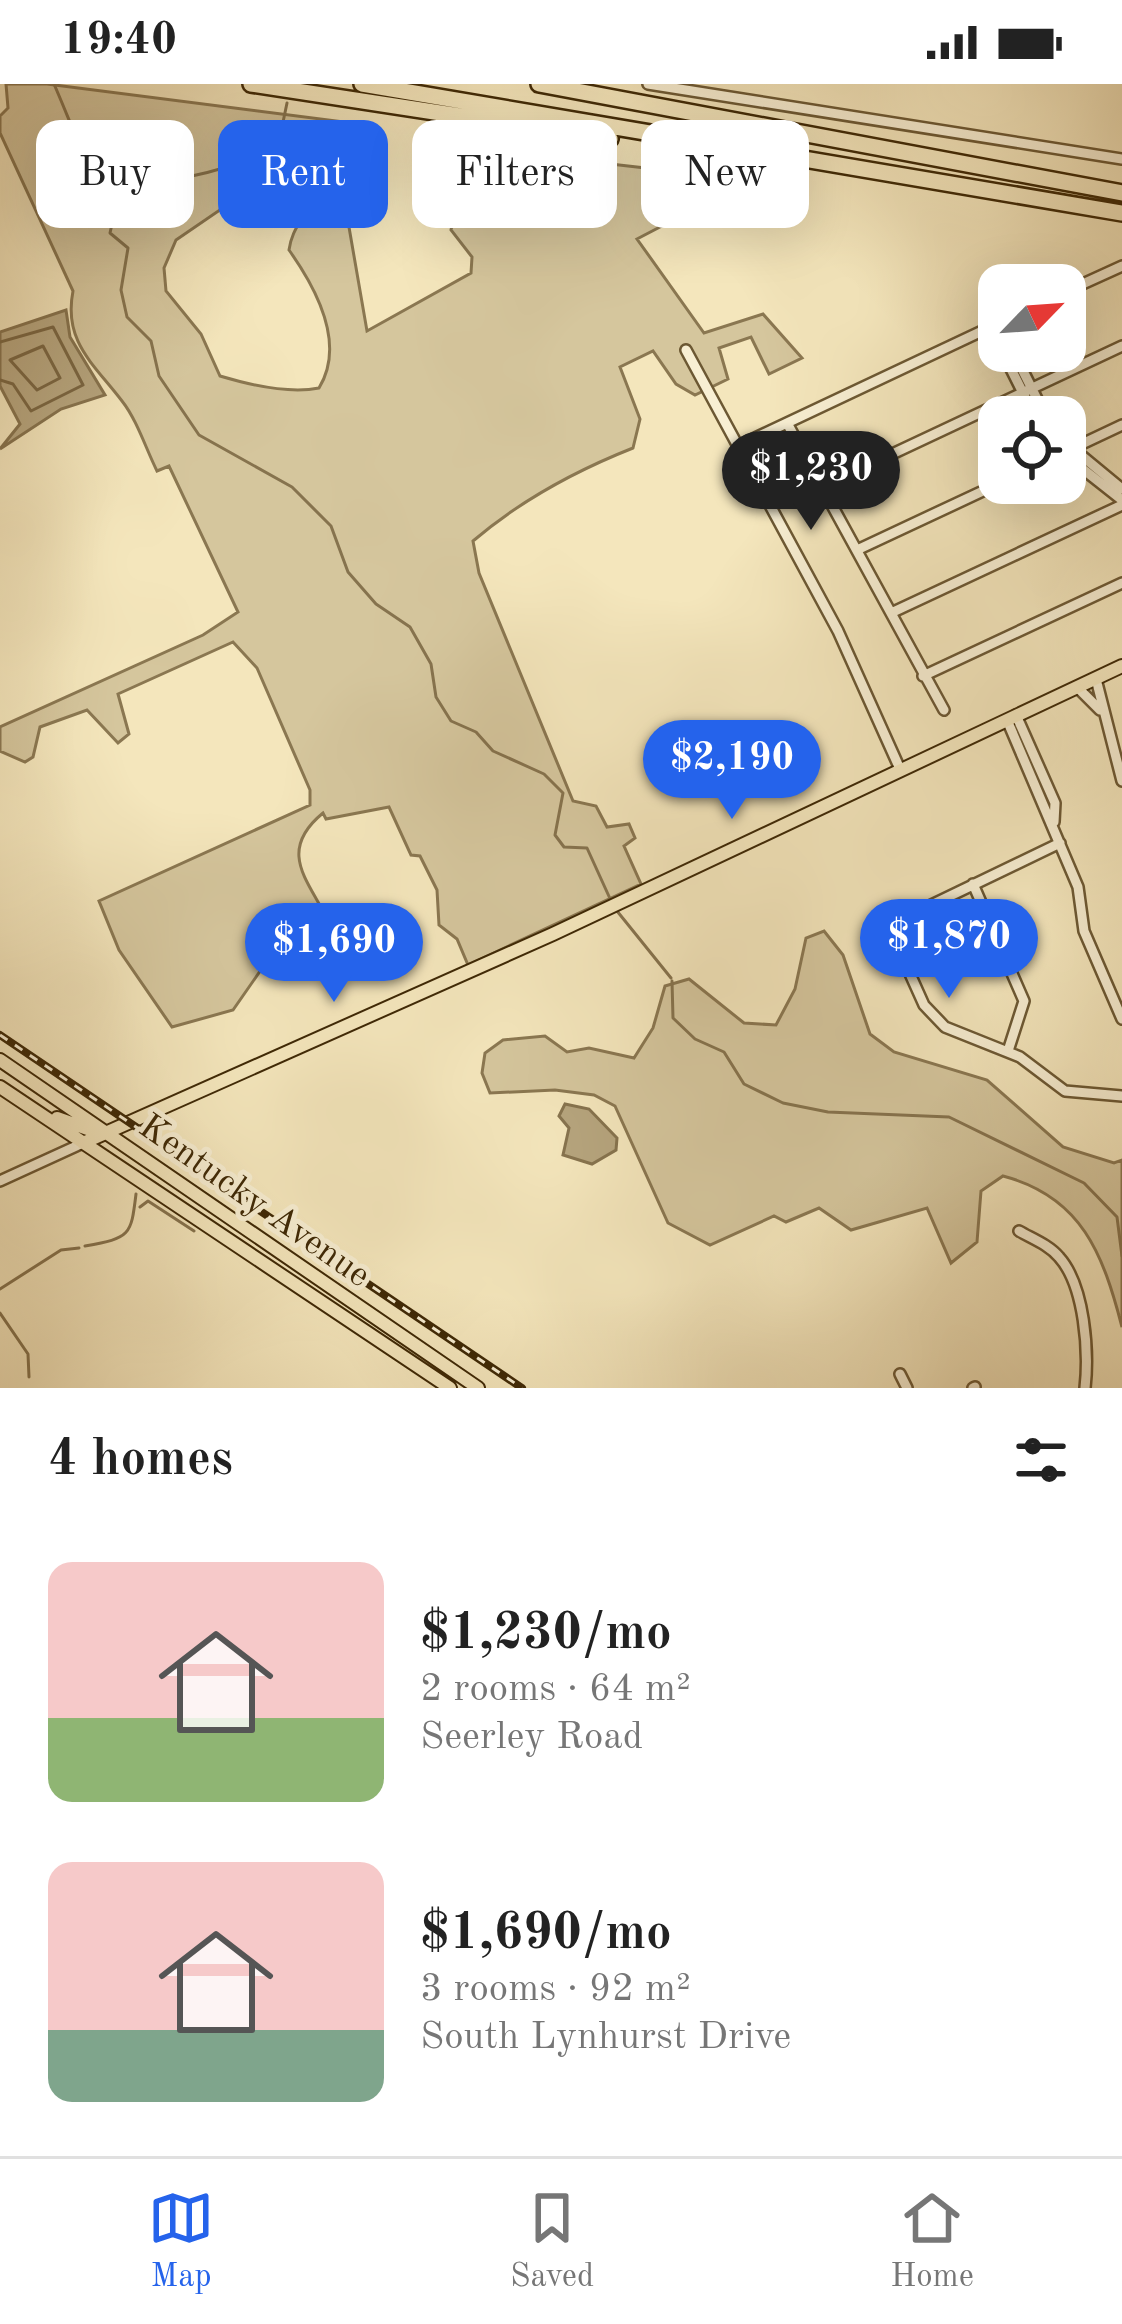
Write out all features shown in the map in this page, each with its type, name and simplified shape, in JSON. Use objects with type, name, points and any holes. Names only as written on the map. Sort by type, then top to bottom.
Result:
[{"type":"highway","points":[[251,84],[725,156],[846,169]]},
{"type":"highway","points":[[362,84],[1122,213]]},
{"type":"highway","points":[[539,84],[1122,194]]},
{"type":"main road","points":[[82,1143],[612,906],[1122,666]]},
{"type":"main road","name":"Kentucky Avenue","points":[[0,1060],[478,1388]]},
{"type":"main road","name":"Kentucky Avenue","points":[[0,1087],[450,1388]]},
{"type":"main road","points":[[40,1114],[89,1132],[106,1133]]},
{"type":"main road","points":[[82,1143],[103,1144],[144,1159]]},
{"type":"street","points":[[648,84],[697,88],[1122,159]]},
{"type":"street","points":[[1086,282],[1121,266]]},
{"type":"street","points":[[738,446],[978,333]]},
{"type":"street","points":[[822,487],[1122,346]]},
{"type":"street","points":[[686,350],[838,631],[900,769]]},
{"type":"street","points":[[1015,372],[1030,396]]},
{"type":"street","points":[[1020,372],[1028,396]]},
{"type":"street","points":[[788,423],[944,710]]},
{"type":"street","points":[[1086,441],[1122,425]]},
{"type":"street","points":[[1086,464],[1122,490]]},
{"type":"street","points":[[891,613],[1122,502],[1086,468]]},
{"type":"street","points":[[856,550],[978,493]]},
{"type":"street","points":[[923,676],[1122,583]]},
{"type":"street","points":[[1096,679],[1100,710],[1122,781]]},
{"type":"street","points":[[1077,687],[1100,710]]},
{"type":"street","points":[[1011,717],[1054,803],[1053,827],[1078,887],[1084,931],[1122,1019]]},
{"type":"street","points":[[1060,843],[898,921],[893,936],[935,1020],[1008,1051],[1065,1090],[1122,1096]]},
{"type":"street","points":[[973,884],[1024,1001],[1008,1051]]},
{"type":"street","points":[[0,1181],[82,1143]]},
{"type":"street","points":[[1019,1231],[1052,1251],[1069,1271],[1085,1352],[1085,1388]]},
{"type":"street","points":[[900,1374],[907,1388]]},
{"type":"shaded area","points":[[6,84],[47,84],[329,120],[218,120],[218,211],[194,228],[194,120],[36,120],[36,211],[0,133],[0,116],[8,108]]},
{"type":"shaded area","points":[[617,165],[641,168],[641,228],[658,228],[637,239],[704,333],[763,314],[802,358],[769,374],[751,337],[719,348],[728,379],[695,395],[676,384],[653,351],[620,367],[640,419],[633,448],[549,488],[473,541],[479,573],[573,801],[596,806],[607,827],[629,824],[635,838],[624,846],[641,884],[468,965],[457,939],[439,925],[437,890],[420,856],[411,855],[389,807],[326,819],[323,813],[306,831],[299,848],[300,865],[325,915],[335,953],[279,944],[233,1010],[172,1027],[119,950],[99,901],[310,805],[310,790],[257,668],[233,642],[118,694],[129,734],[118,743],[87,710],[40,727],[33,757],[25,762],[0,751],[0,727],[203,635],[238,612],[169,466],[157,471],[127,409],[83,351],[72,324],[73,291],[44,228],[194,228],[176,240],[164,268],[166,291],[201,334],[220,376],[270,388],[319,388],[327,371],[328,335],[309,281],[289,250],[296,228],[349,228],[367,331],[471,273],[472,257],[451,228],[617,228]]},
{"type":"shaded area","points":[[824,931],[843,955],[870,1034],[894,1052],[987,1080],[1063,1147],[1114,1163],[1122,1160],[1122,1327],[1085,1232],[1052,1198],[1003,1176],[981,1191],[977,1242],[951,1263],[927,1208],[851,1230],[819,1208],[786,1222],[774,1216],[710,1245],[668,1223],[615,1106],[594,1095],[555,1090],[490,1093],[482,1073],[485,1053],[503,1040],[545,1036],[567,1052],[589,1048],[634,1058],[653,1028],[665,986],[689,979],[744,1023],[776,1025],[795,989],[806,938]]},
{"type":"water","points":[[66,310],[70,337],[105,395],[61,409],[0,449],[20,424],[0,386],[0,332]]},
{"type":"water","points":[[565,1104],[589,1109],[617,1138],[616,1150],[592,1164],[563,1155],[569,1128],[559,1116]]},
{"type":"waterway","points":[[54,84],[114,215],[110,233],[128,248],[121,290],[127,317],[151,341],[159,376],[199,435],[292,487],[331,526],[348,572],[376,604],[410,627],[431,664],[436,697],[451,721],[476,732],[493,751],[544,774],[563,793],[555,835],[564,847],[587,848],[612,903]]},
{"type":"waterway","points":[[194,174],[278,146],[287,103]]},
{"type":"waterway","points":[[617,911],[671,978]]},
{"type":"waterway","points":[[672,981],[673,1018],[695,1039],[724,1052],[744,1084],[783,1103],[828,1112],[949,1117],[1084,1183],[1117,1217],[1122,1256]]},
{"type":"waterway","points":[[85,1246],[126,1232],[136,1194]]},
{"type":"waterway","points":[[140,1207],[148,1201],[194,1231]]},
{"type":"waterway","points":[[0,1289],[61,1250],[79,1248]]},
{"type":"waterway","points":[[0,1313],[28,1354],[29,1377]]},
{"type":"railway","points":[[0,1035],[522,1388]]}]
